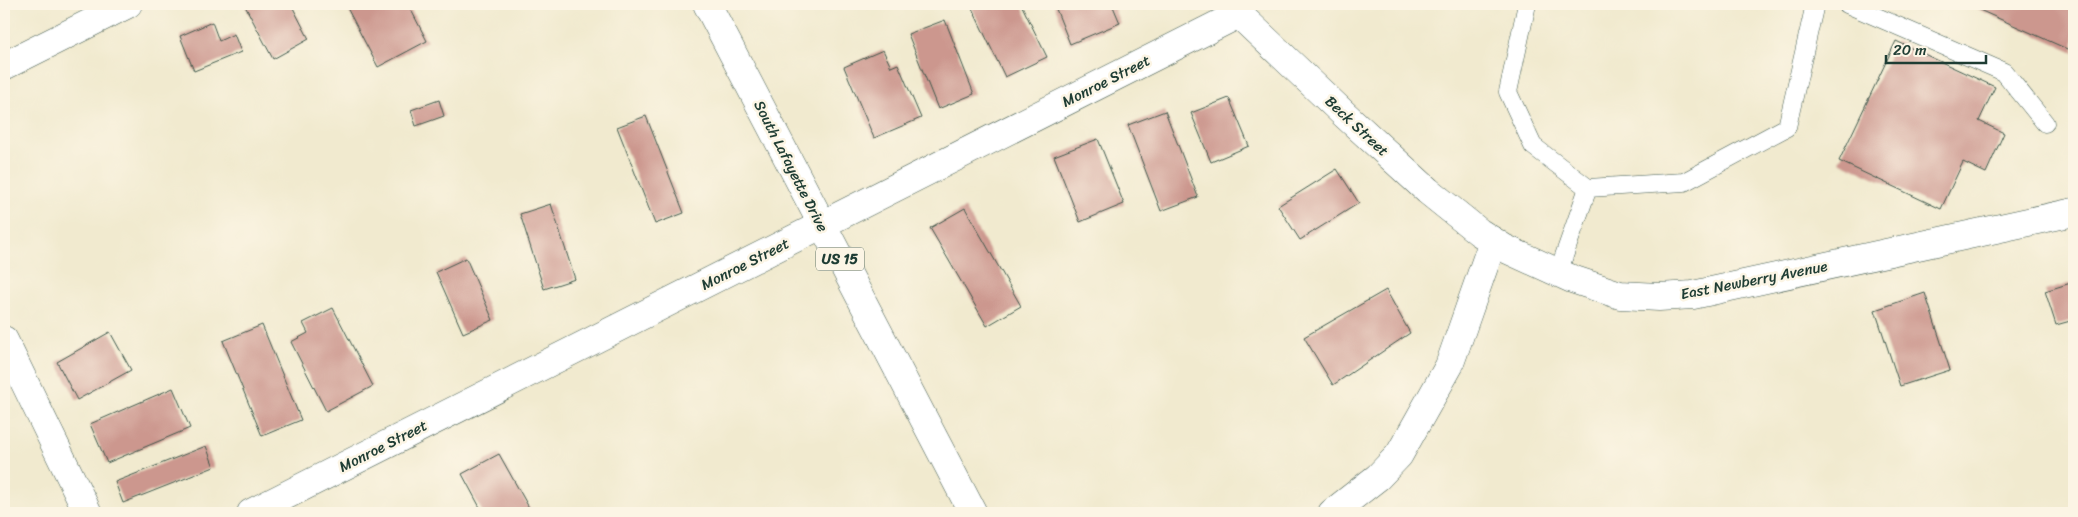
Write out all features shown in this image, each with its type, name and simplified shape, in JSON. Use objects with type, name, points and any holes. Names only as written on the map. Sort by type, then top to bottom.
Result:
[{"type":"street","points":[[4,66],[128,4]]},
{"type":"street","name":"South Lafayette Drive","points":[[707,4],[973,513]]},
{"type":"street","name":"Monroe Street","points":[[251,513],[822,225],[1234,9]]},
{"type":"street","name":"Beck Street","points":[[1234,9],[1344,114],[1428,190],[1479,232],[1493,241]]},
{"type":"street","name":"East Newberry Avenue","points":[[1493,241],[1558,273],[1620,295],[1659,297],[1693,295],[2074,212]]},
{"type":"street","points":[[1332,513],[1378,477],[1399,454],[1449,366],[1493,241]]},
{"type":"street","points":[[4,340],[88,513]]},
{"type":"lane","points":[[1526,4],[1508,92],[1533,146],[1588,188],[1684,182],[1787,127],[1815,4]]},
{"type":"lane","points":[[1847,4],[2004,72],[2045,124]]},
{"type":"lane","points":[[1558,273],[1588,188]]},
{"type":"building","points":[[244,4],[291,4],[309,39],[273,59]]},
{"type":"building","points":[[345,4],[408,4],[427,41],[378,67]]},
{"type":"building","points":[[970,4],[1021,4],[1047,57],[1005,77]]},
{"type":"building","points":[[1054,4],[1096,4],[1098,8],[1112,4],[1120,23],[1070,44]]},
{"type":"building","points":[[1966,4],[2074,4],[2074,52]]},
{"type":"building","points":[[945,20],[974,94],[938,109],[908,34]]},
{"type":"building","points":[[212,22],[219,41],[234,34],[241,52],[194,71],[180,36]]},
{"type":"building","points":[[1896,41],[1995,87],[1979,121],[2004,133],[1986,173],[1963,162],[1941,209],[1839,161]]},
{"type":"building","points":[[883,50],[891,67],[898,64],[921,118],[874,138],[844,67]]},
{"type":"building","points":[[1229,98],[1249,146],[1211,162],[1191,113]]},
{"type":"building","points":[[439,100],[444,116],[416,126],[411,110]]},
{"type":"building","points":[[1165,111],[1198,197],[1161,211],[1128,125]]},
{"type":"building","points":[[646,116],[684,213],[655,224],[617,127]]},
{"type":"building","points":[[1098,139],[1124,204],[1080,222],[1054,156]]},
{"type":"building","points":[[1337,169],[1359,203],[1300,240],[1278,206]]},
{"type":"building","points":[[551,204],[575,279],[544,289],[520,214]]},
{"type":"building","points":[[965,208],[1021,306],[987,326],[930,228]]},
{"type":"building","points":[[466,258],[493,320],[463,333],[436,272]]},
{"type":"building","points":[[2074,282],[2074,320],[2056,325],[2045,291]]},
{"type":"building","points":[[1386,290],[1410,333],[1333,385],[1304,337]]},
{"type":"building","points":[[1925,293],[1950,370],[1900,386],[1875,310]]},
{"type":"building","points":[[333,308],[373,386],[326,411],[291,342],[308,333],[303,323]]},
{"type":"building","points":[[262,325],[301,420],[262,436],[223,341]]},
{"type":"building","points":[[110,332],[131,370],[77,400],[57,362]]},
{"type":"building","points":[[173,388],[190,428],[107,463],[90,424]]},
{"type":"building","points":[[206,446],[214,467],[123,503],[115,482]]},
{"type":"building","points":[[499,454],[532,513],[483,513],[462,474]]}]
